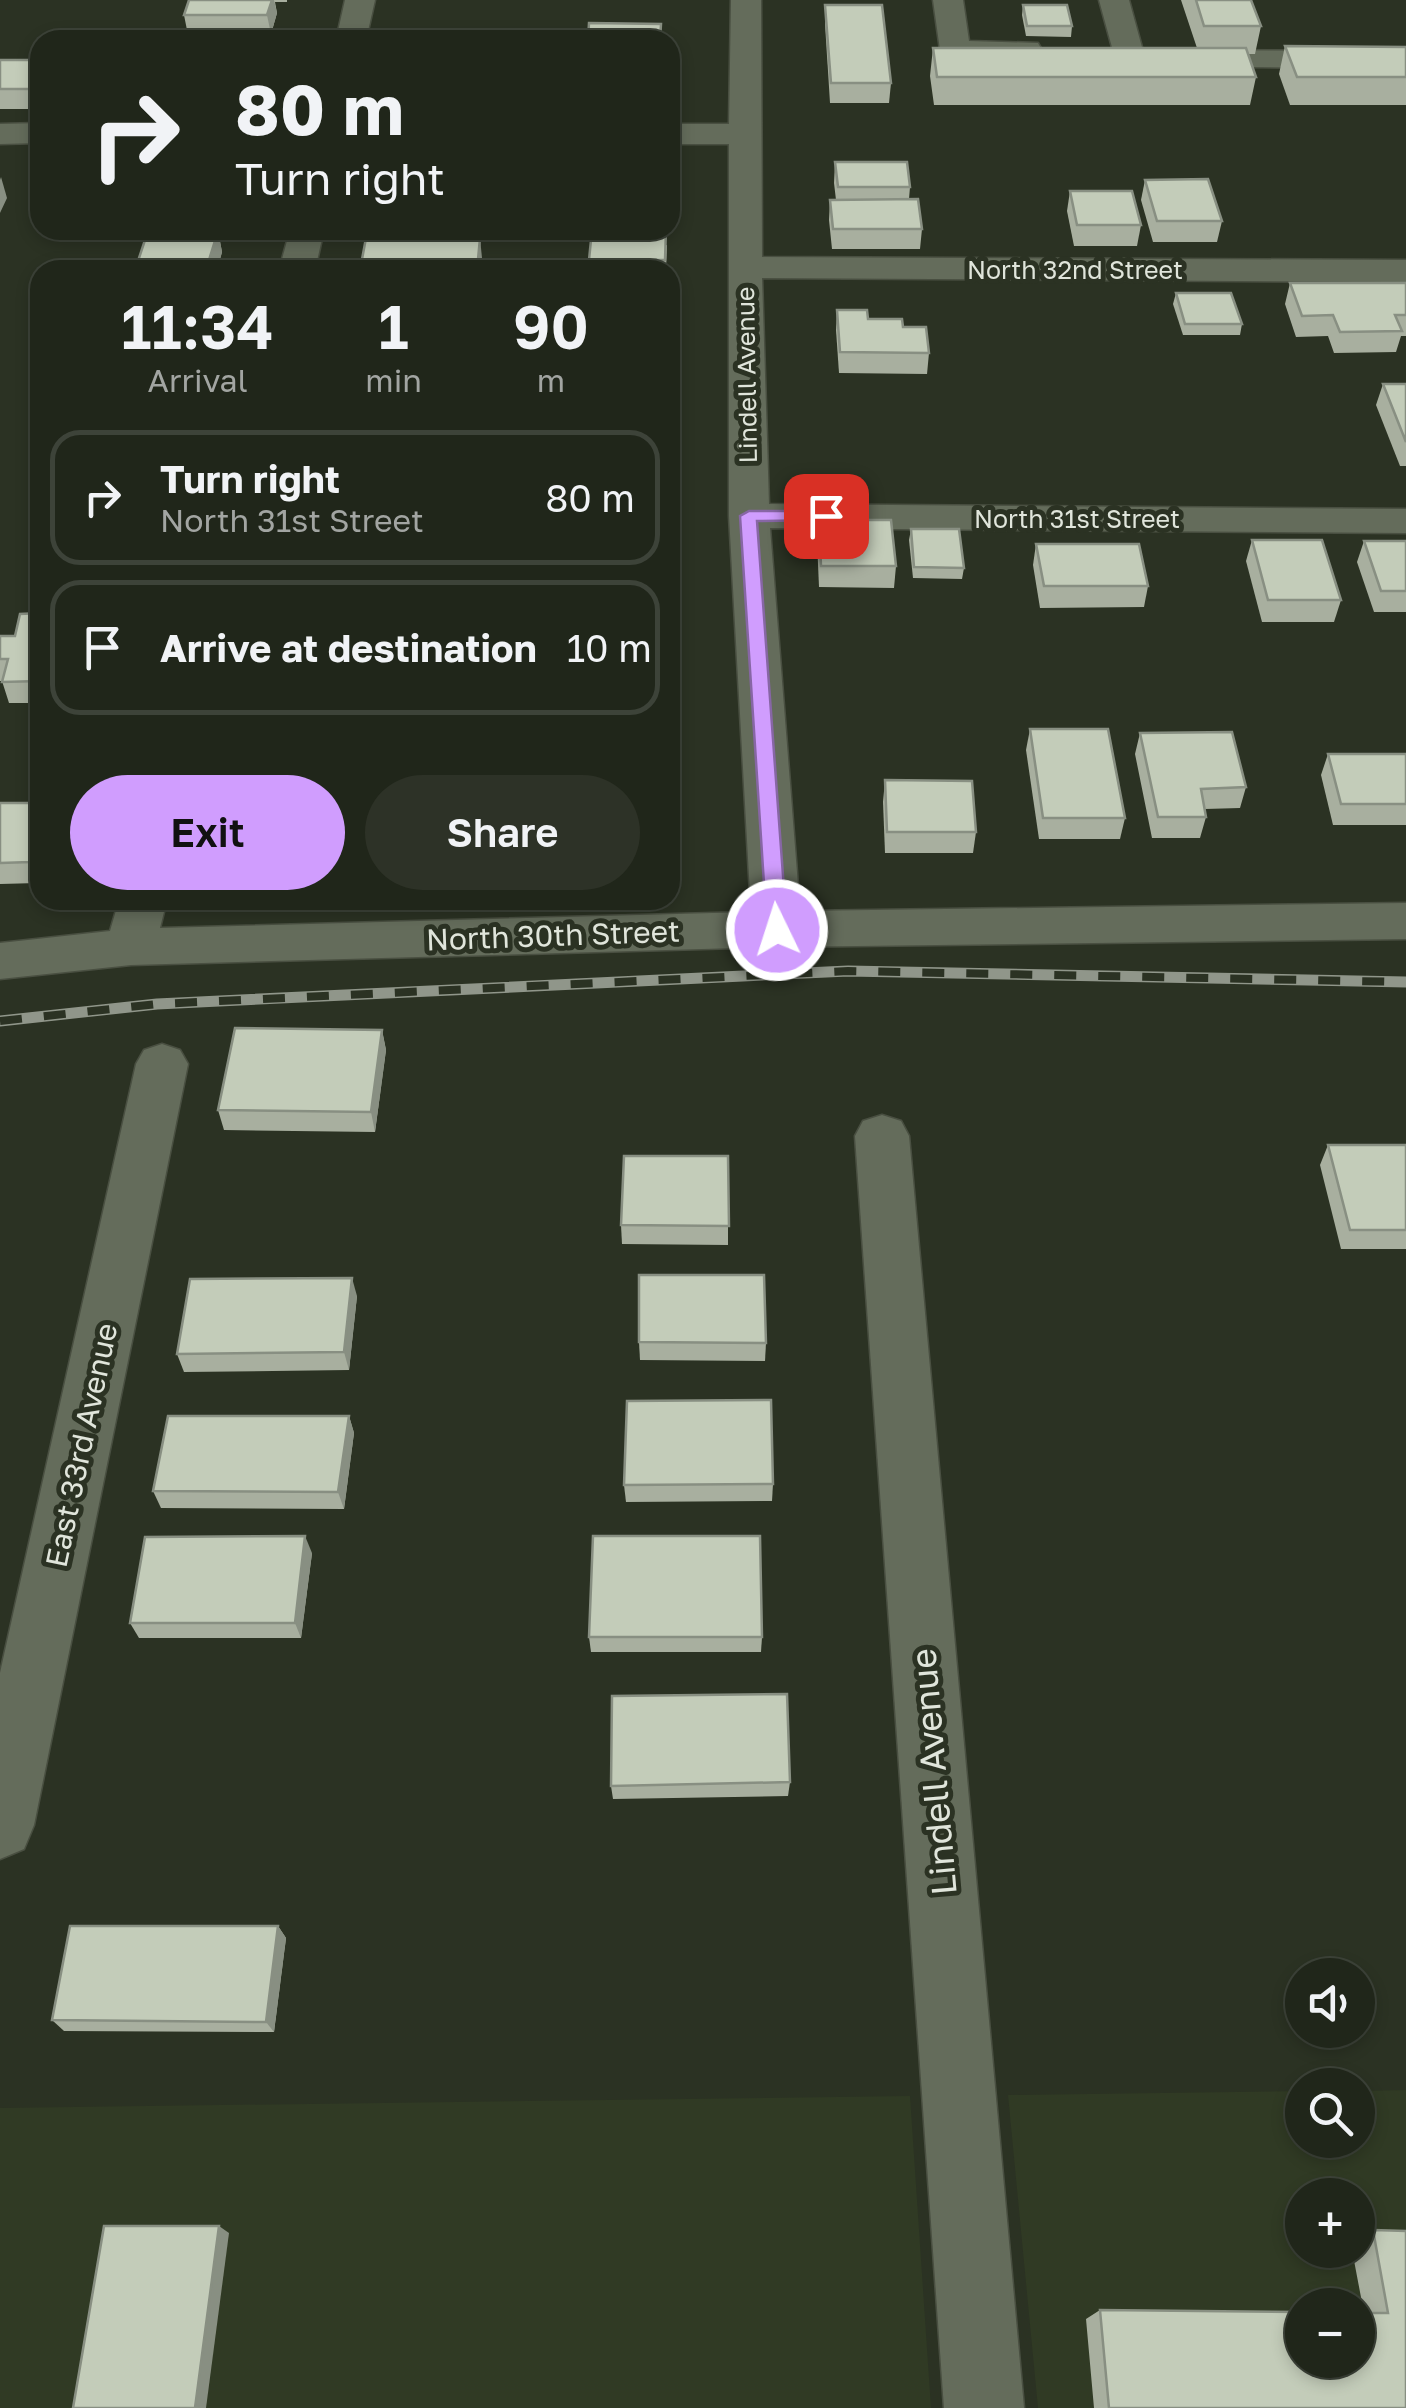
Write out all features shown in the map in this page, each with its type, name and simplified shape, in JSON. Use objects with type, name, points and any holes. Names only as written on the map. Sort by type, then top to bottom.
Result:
[{"type":"street","points":[[354,30],[360,0]]},
{"type":"street","name":"Lindell Avenue","points":[[746,0],[744,267],[749,516],[777,930]]},
{"type":"street","points":[[948,0],[955,50],[1051,50]]},
{"type":"street","points":[[1114,0],[1128,50]]},
{"type":"street","points":[[1090,50],[1128,50],[1194,62],[1406,60]]},
{"type":"street","points":[[0,134],[30,133]]},
{"type":"street","points":[[680,134],[746,134]]},
{"type":"street","name":"North 32nd Street","points":[[744,267],[1406,271]]},
{"type":"street","name":"North 31st Street","points":[[749,516],[1406,521]]},
{"type":"street","points":[[131,947],[140,910]]},
{"type":"street","name":"North 30th Street","points":[[0,961],[131,947],[777,930],[1406,921]]},
{"type":"street","name":"East 33rd Avenue","points":[[0,1825],[162,1064]]},
{"type":"street","name":"Lindell Avenue","points":[[882,1136],[984,2408]]},
{"type":"shaded area","points":[[1406,2090],[1406,2408],[1038,2408],[1008,2095],[1285,2091],[1285,2158],[1375,2158],[1375,2091]]},
{"type":"shaded area","points":[[910,2096],[931,2408],[0,2408],[0,2108]]},
{"type":"building","points":[[189,0],[272,0],[267,15],[184,15]]},
{"type":"building","points":[[1196,0],[1251,0],[1261,26],[1204,26]]},
{"type":"building","points":[[825,5],[882,5],[891,83],[831,83]]},
{"type":"building","points":[[1023,5],[1067,5],[1072,26],[1027,26]]},
{"type":"building","points":[[589,23],[661,24],[661,30],[589,30]]},
{"type":"building","points":[[1285,46],[1406,47],[1406,77],[1297,77]]},
{"type":"building","points":[[933,48],[1246,48],[1256,77],[937,77]]},
{"type":"building","points":[[0,60],[30,60],[30,89],[0,89]]},
{"type":"building","points":[[835,162],[907,162],[910,187],[838,187]]},
{"type":"building","points":[[1208,179],[1222,221],[1157,221],[1145,180]]},
{"type":"building","points":[[1070,191],[1132,191],[1141,225],[1077,225]]},
{"type":"building","points":[[918,199],[922,229],[833,229],[830,200]]},
{"type":"building","points":[[145,240],[215,240],[209,260],[138,260]]},
{"type":"building","points":[[366,240],[480,240],[478,260],[362,260]]},
{"type":"building","points":[[591,240],[666,240],[665,260],[589,260]]},
{"type":"building","points":[[1290,283],[1406,283],[1406,315],[1395,315],[1402,331],[1340,332],[1333,315],[1302,316]]},
{"type":"building","points":[[1176,293],[1231,293],[1242,324],[1185,324]]},
{"type":"building","points":[[837,310],[867,310],[868,319],[902,319],[903,327],[926,327],[929,353],[840,352]]},
{"type":"building","points":[[1383,384],[1406,384],[1406,442]]},
{"type":"building","points":[[819,520],[891,520],[896,566],[821,566]]},
{"type":"building","points":[[911,529],[959,529],[964,568],[914,567]]},
{"type":"building","points":[[1252,540],[1322,540],[1341,600],[1268,600]]},
{"type":"building","points":[[1364,541],[1406,541],[1406,591],[1381,591]]},
{"type":"building","points":[[1036,544],[1139,544],[1148,586],[1044,586]]},
{"type":"building","points":[[20,614],[30,614],[30,681],[2,682],[8,659],[0,659],[0,636],[15,636]]},
{"type":"building","points":[[1030,729],[1108,729],[1125,818],[1043,818]]},
{"type":"building","points":[[1232,732],[1246,787],[1201,789],[1206,817],[1158,817],[1140,733]]},
{"type":"building","points":[[1328,754],[1406,754],[1406,804],[1341,804]]},
{"type":"building","points":[[885,780],[972,781],[976,832],[887,832]]},
{"type":"building","points":[[0,803],[30,803],[30,862],[0,863]]},
{"type":"building","points":[[235,1028],[382,1030],[371,1112],[218,1110]]},
{"type":"building","points":[[1328,1145],[1406,1145],[1406,1230],[1350,1230]]},
{"type":"building","points":[[624,1156],[728,1156],[729,1226],[621,1225]]},
{"type":"building","points":[[639,1275],[764,1275],[766,1343],[639,1342]]},
{"type":"building","points":[[352,1278],[344,1352],[177,1354],[190,1279]]},
{"type":"building","points":[[771,1400],[773,1484],[624,1485],[627,1401]]},
{"type":"building","points":[[168,1416],[349,1416],[338,1492],[153,1491]]},
{"type":"building","points":[[305,1536],[295,1623],[130,1623],[145,1537]]},
{"type":"building","points":[[593,1536],[760,1536],[762,1637],[589,1637]]},
{"type":"building","points":[[787,1694],[790,1782],[611,1786],[612,1696]]},
{"type":"building","points":[[70,1926],[278,1926],[266,2022],[52,2020]]},
{"type":"building","points":[[104,2226],[219,2226],[195,2408],[73,2408]]},
{"type":"building","points":[[1375,2230],[1406,2231],[1406,2408],[1109,2408],[1100,2310],[1285,2312],[1285,2378],[1375,2378],[1375,2313],[1388,2313]]},
{"type":"railway","points":[[0,1021],[157,1004],[848,971],[1406,982]]},
{"type":"route","points":[[777,930],[749,516],[826,516]]}]
